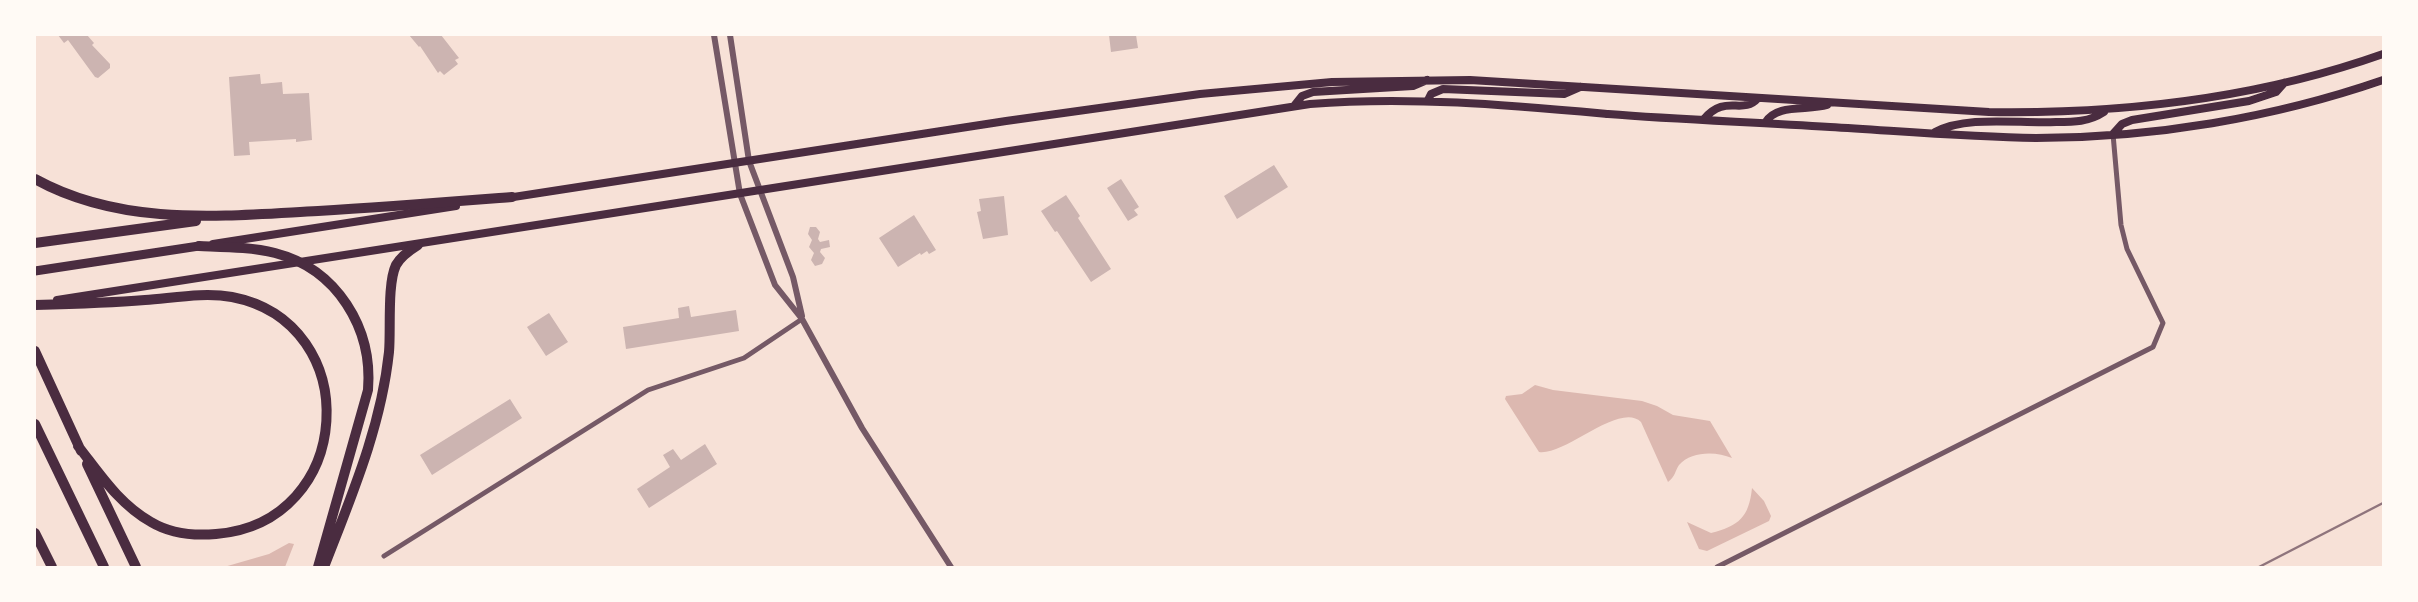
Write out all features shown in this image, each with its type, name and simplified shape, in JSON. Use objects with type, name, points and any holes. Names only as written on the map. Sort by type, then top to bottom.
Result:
[{"type":"highway","points":[[35,179],[70,195],[115,208],[164,216],[237,216]]},
{"type":"highway","points":[[35,243],[237,216],[512,197]]},
{"type":"highway","points":[[324,567],[357,483],[378,417],[389,352],[394,271],[402,258],[418,245]]},
{"type":"highway","points":[[35,271],[199,246],[264,251],[300,263],[323,278],[343,299],[361,331],[369,363],[365,403],[318,567]]},
{"type":"highway","points":[[35,305],[103,303],[207,295],[232,297],[261,307],[287,324],[307,346],[324,386],[328,412],[326,439],[317,465],[304,488],[284,508],[255,525],[229,533],[202,536],[170,532],[150,522],[119,498],[78,446]]},
{"type":"highway","points":[[35,351],[136,567]]},
{"type":"highway","points":[[35,424],[104,567]]},
{"type":"highway","points":[[35,533],[52,567]]},
{"type":"main road","points":[[199,246],[1006,120],[1200,94],[1332,82],[1428,79],[1989,112],[2105,111],[2195,101],[2285,83],[2383,54]]},
{"type":"main road","points":[[1294,106],[1302,96],[1313,92],[1413,86],[1428,79]]},
{"type":"main road","points":[[35,305],[1294,106],[1349,101],[1428,100],[1704,120],[2038,138],[2169,129],[2296,106],[2383,80]]},
{"type":"main road","points":[[2113,134],[2122,124],[2132,120],[2249,101],[2276,92],[2285,83]]},
{"type":"main road","points":[[1428,100],[1431,94],[1443,89],[1564,94],[1580,87]]},
{"type":"main road","points":[[1704,120],[1719,107],[1749,105],[1758,98]]},
{"type":"main road","points":[[1765,123],[1775,112],[1809,109],[1833,103]]},
{"type":"main road","points":[[1933,133],[1944,128],[1974,122],[2078,121],[2096,118],[2105,111]]},
{"type":"street","points":[[714,35],[740,194],[775,284],[802,320],[862,428],[951,567]]},
{"type":"street","points":[[730,35],[749,161],[793,277],[802,320]]},
{"type":"street","points":[[1717,567],[2153,347],[2163,323],[2127,249],[2121,225],[2113,134]]},
{"type":"street","points":[[384,556],[648,390],[744,358],[802,320]]},
{"type":"shaded area","points":[[1535,385],[1553,390],[1642,401],[1657,406],[1673,415],[1710,421],[1732,458],[1711,453],[1690,457],[1679,465],[1674,476],[1668,482],[1641,422],[1632,417],[1620,418],[1606,423],[1563,446],[1550,451],[1539,452],[1505,399],[1506,396],[1522,394]]},
{"type":"shaded area","points":[[1752,488],[1764,501],[1771,516],[1769,521],[1707,551],[1699,549],[1687,522],[1711,533],[1729,527],[1741,519],[1745,513],[1751,498]]},
{"type":"shaded area","points":[[289,543],[294,544],[285,567],[224,567],[269,554]]},
{"type":"building","points":[[58,35],[87,35],[94,43],[92,45],[110,64],[110,68],[98,78],[95,77],[68,40],[64,43]]},
{"type":"building","points":[[409,35],[441,35],[459,58],[455,60],[458,64],[444,75],[440,71],[438,73],[420,46]]},
{"type":"building","points":[[1109,35],[1136,35],[1138,48],[1111,52]]},
{"type":"building","points":[[260,74],[261,84],[282,82],[283,94],[309,93],[312,140],[296,142],[296,139],[249,142],[250,155],[234,156],[229,77]]},
{"type":"building","points":[[1274,165],[1288,187],[1237,219],[1224,196]]},
{"type":"building","points":[[1121,179],[1139,207],[1134,210],[1138,215],[1128,221],[1107,188]]},
{"type":"building","points":[[1066,195],[1080,216],[1078,218],[1111,269],[1091,282],[1057,231],[1055,232],[1041,211]]},
{"type":"building","points":[[1004,196],[1008,235],[983,239],[977,212],[981,211],[979,199]]},
{"type":"building","points":[[914,215],[936,250],[929,254],[927,251],[921,255],[920,253],[898,267],[879,238]]},
{"type":"building","points":[[810,227],[816,227],[820,232],[818,239],[820,242],[829,240],[830,247],[821,249],[820,252],[825,258],[822,264],[815,266],[811,260],[814,253],[809,247],[812,240],[808,234]]},
{"type":"building","points":[[689,306],[691,317],[736,310],[739,331],[626,349],[623,327],[679,318],[678,308]]},
{"type":"building","points":[[549,313],[568,342],[546,356],[527,327]]},
{"type":"building","points":[[510,399],[522,418],[432,475],[420,455]]},
{"type":"building","points":[[705,444],[717,464],[649,508],[637,489],[670,467],[663,455],[673,449],[681,460]]},
{"type":"railway","points":[[2259,567],[2383,503]]}]
